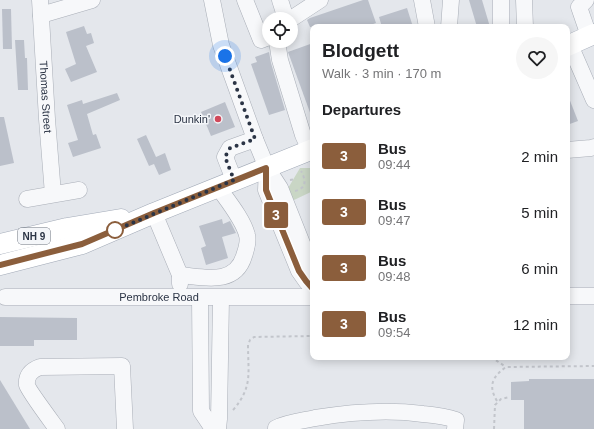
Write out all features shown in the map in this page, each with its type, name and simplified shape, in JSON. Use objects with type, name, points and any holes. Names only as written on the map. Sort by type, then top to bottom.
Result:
[{"type":"main road","points":[[570,45],[592,35]]},
{"type":"main road","name":"NH 9","points":[[0,265],[82,244],[226,183],[310,151]]},
{"type":"main road","name":"NH 9","points":[[0,244],[68,228],[154,213]]},
{"type":"main road","points":[[0,230],[68,228]]},
{"type":"street","points":[[41,8],[92,0]]},
{"type":"street","points":[[212,0],[221,44],[266,168],[266,190],[306,265],[306,281],[310,286]]},
{"type":"street","points":[[245,0],[260,40],[262,39]]},
{"type":"street","points":[[280,0],[284,12]]},
{"type":"street","points":[[422,0],[426,24]]},
{"type":"street","points":[[449,24],[451,0]]},
{"type":"street","points":[[501,0],[501,24]]},
{"type":"street","points":[[524,0],[525,24]]},
{"type":"street","points":[[298,14],[316,1]]},
{"type":"street","points":[[581,2],[592,35]]},
{"type":"street","name":"Thomas Street","points":[[41,8],[53,194]]},
{"type":"street","points":[[278,48],[282,67],[303,135],[310,147]]},
{"type":"street","points":[[570,50],[594,100]]},
{"type":"street","points":[[180,275],[220,278],[233,273],[243,261],[247,247],[247,235],[226,183],[225,157],[230,148],[255,139]]},
{"type":"street","points":[[570,150],[594,147]]},
{"type":"street","points":[[27,199],[79,190]]},
{"type":"street","points":[[154,213],[180,275],[180,298]]},
{"type":"street","points":[[238,266],[238,298]]},
{"type":"street","points":[[570,296],[594,296]]},
{"type":"street","name":"Pembroke Road","points":[[5,297],[310,297]]},
{"type":"street","points":[[200,298],[201,411],[217,426]]},
{"type":"street","points":[[217,426],[221,298]]},
{"type":"street","points":[[56,429],[27,386],[28,377],[33,370],[40,367],[122,366],[125,429]]},
{"type":"street","points":[[276,429],[285,423],[342,413],[374,411],[408,412],[446,416],[456,420],[455,429]]},
{"type":"path","points":[[290,189],[295,191],[300,190],[303,187],[305,177],[301,171]]},
{"type":"path","points":[[217,426],[240,402],[247,390],[248,345],[250,340],[254,337],[310,336]]},
{"type":"path","points":[[496,360],[506,367],[594,366]]},
{"type":"path","points":[[497,401],[492,385],[496,377],[506,367]]},
{"type":"path","points":[[494,429],[494,405],[501,398],[510,397]]},
{"type":"green space","points":[[300,168],[310,168],[310,192],[294,200],[287,190]]},
{"type":"building","points":[[363,0],[368,0],[376,23],[310,24],[310,27],[307,20]]},
{"type":"building","points":[[469,0],[482,0],[489,24],[476,24]]},
{"type":"building","points":[[407,8],[412,24],[381,24],[379,17]]},
{"type":"building","points":[[2,9],[11,9],[12,49],[3,49]]},
{"type":"building","points":[[84,26],[87,34],[91,33],[94,43],[86,46],[97,72],[71,82],[65,69],[76,64],[66,32]]},
{"type":"building","points":[[15,40],[24,40],[25,58],[27,58],[28,90],[18,90]]},
{"type":"building","points":[[310,44],[310,112],[288,52]]},
{"type":"building","points":[[269,52],[285,110],[269,115],[251,64],[257,62],[255,57]]},
{"type":"building","points":[[117,93],[120,100],[87,114],[93,135],[96,134],[101,148],[73,157],[68,143],[78,140],[67,105],[82,100],[83,104]]},
{"type":"building","points":[[570,101],[578,121],[570,124]]},
{"type":"building","name":"Dunkin'","points":[[225,102],[235,127],[211,136],[201,112]]},
{"type":"building","points":[[0,117],[4,117],[14,163],[0,166]]},
{"type":"building","points":[[146,135],[156,157],[165,153],[171,170],[159,175],[154,164],[149,166],[137,139]]},
{"type":"building","points":[[222,219],[223,224],[230,221],[236,233],[222,237],[228,258],[206,265],[201,248],[206,246],[199,226]]},
{"type":"building","points":[[0,317],[77,318],[77,340],[34,340],[34,346],[0,346]]},
{"type":"building","points":[[529,379],[594,379],[594,429],[524,429],[524,400],[511,400],[511,382],[529,381]]},
{"type":"building","points":[[0,380],[30,429],[0,429]]},
{"type":"bus line","name":"3","points":[[0,265],[82,244],[266,168],[266,190],[299,271],[310,286]]},
{"type":"place","name":"Dunkin'","points":[[218,119]]},
{"type":"route","points":[[115,230],[111,232],[234,180],[225,157],[230,148],[255,139],[225,56]]}]
